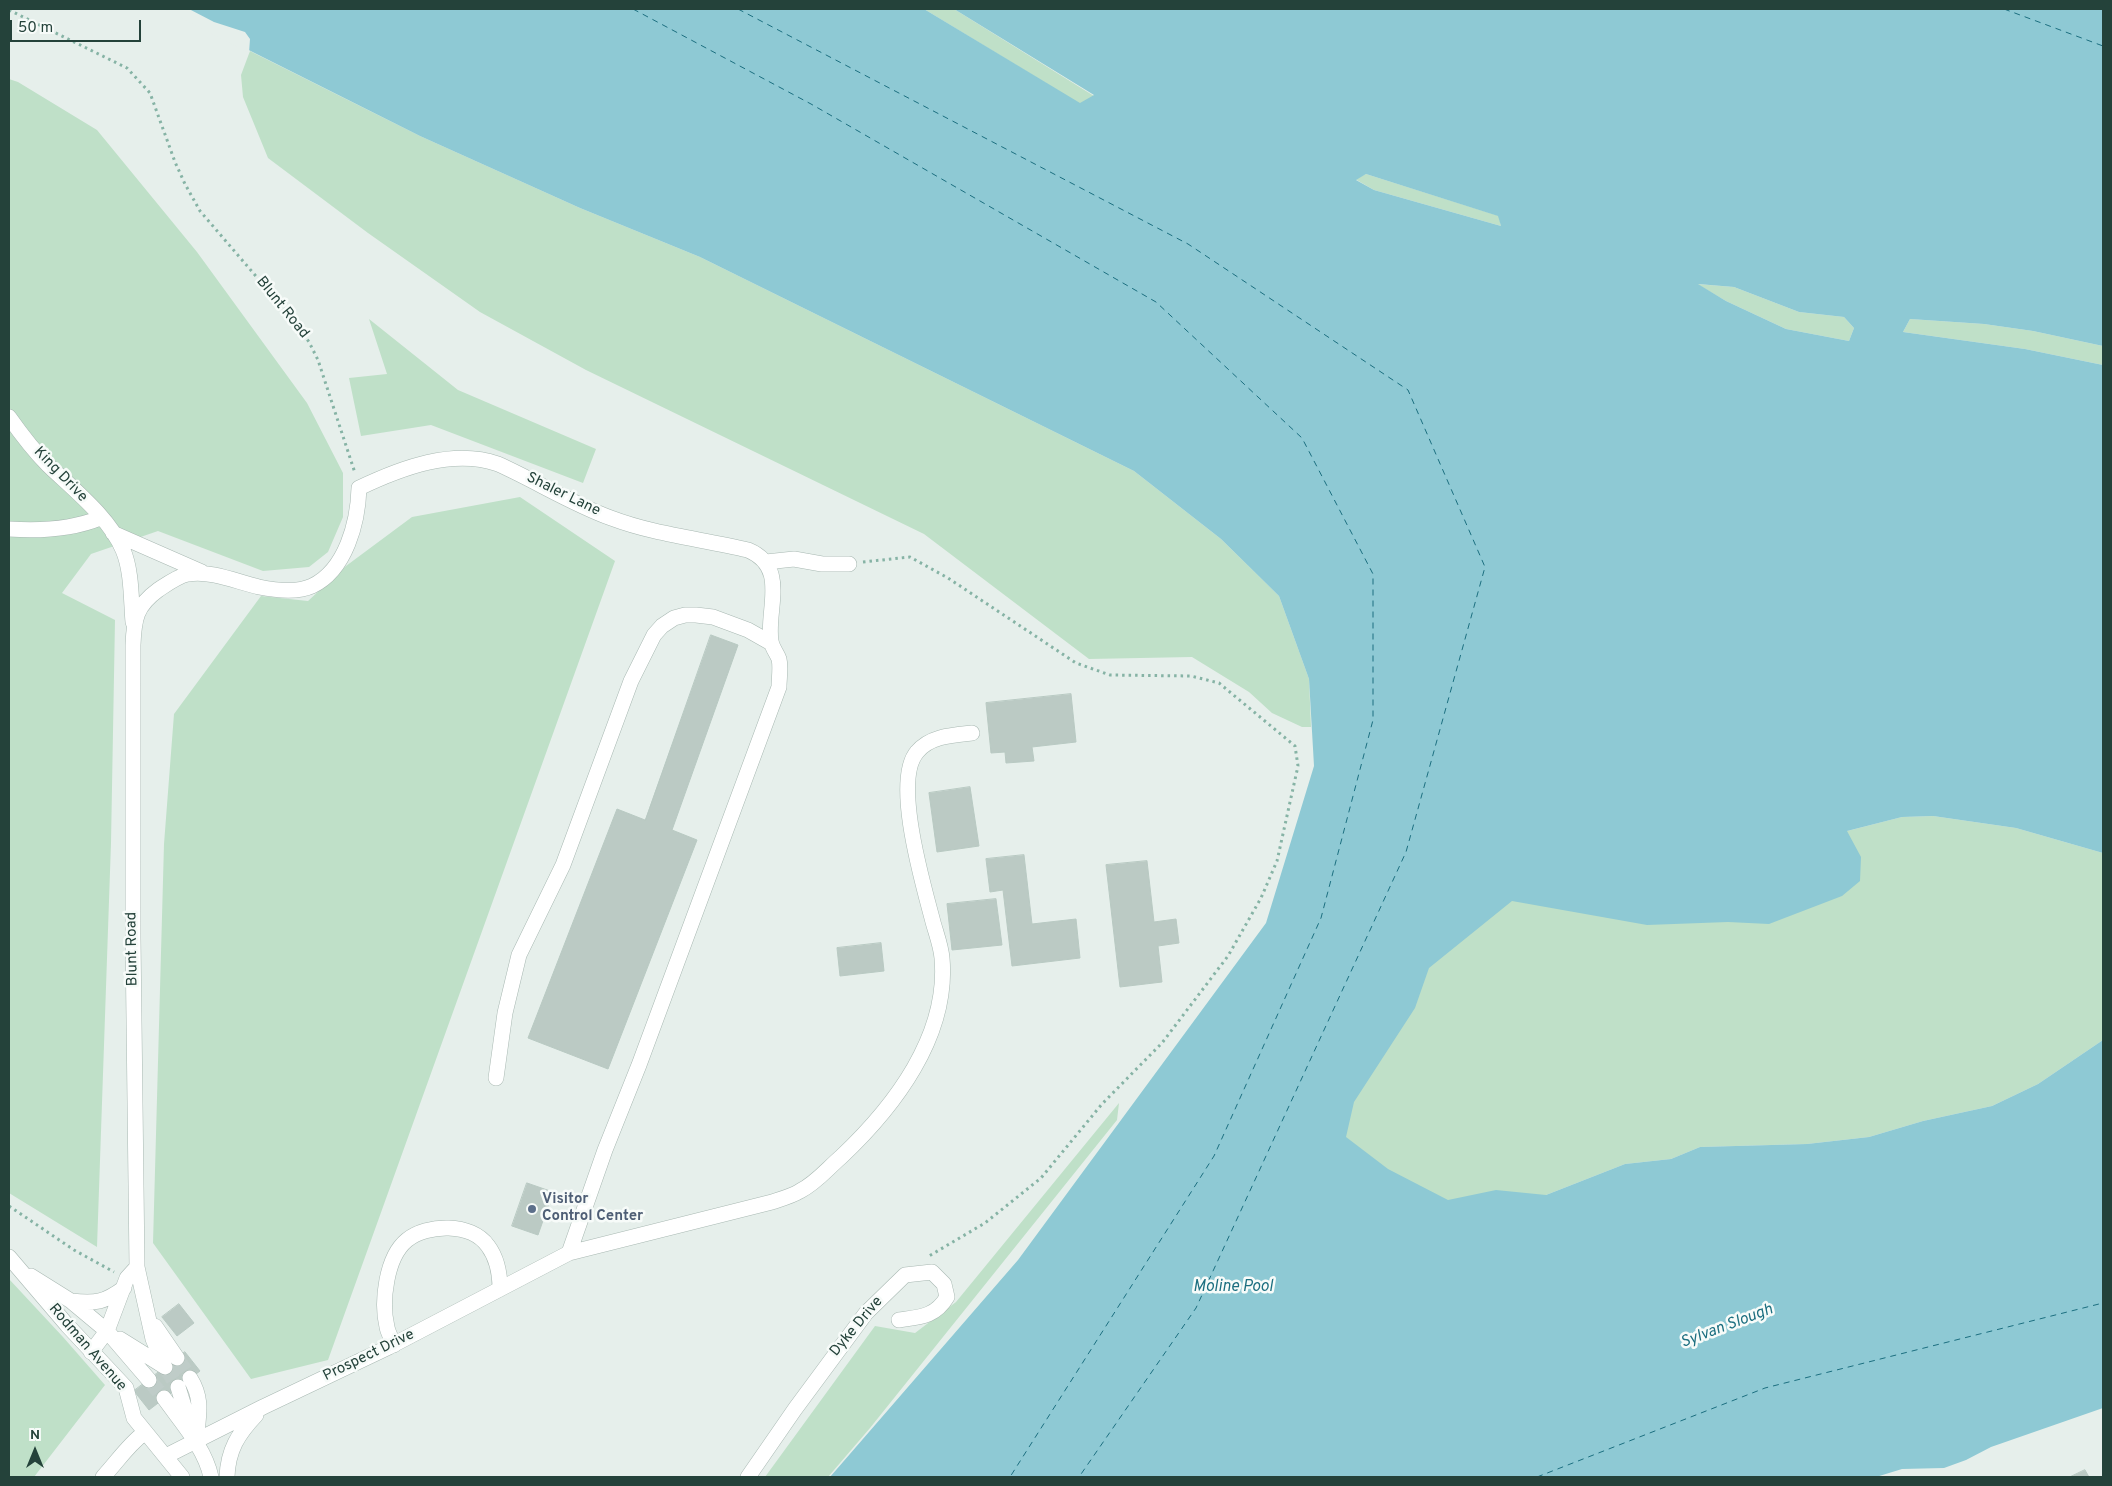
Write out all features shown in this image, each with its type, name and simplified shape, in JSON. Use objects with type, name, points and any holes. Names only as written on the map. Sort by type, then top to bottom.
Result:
[{"type":"street","name":"King Drive","points":[[9,417],[47,464],[112,532]]},
{"type":"street","name":"Shaler Lane","points":[[359,488],[427,462],[445,459],[482,458],[612,518],[685,539],[748,550],[757,554],[766,562]]},
{"type":"street","name":"Blunt Road","points":[[133,631],[136,613],[142,604],[154,594],[187,574],[204,574],[278,590],[311,587],[331,570],[346,548],[354,528],[359,488]]},
{"type":"street","points":[[9,529],[60,527],[90,522],[100,518]]},
{"type":"street","name":"Blunt Road","points":[[112,532],[204,574]]},
{"type":"street","name":"Blunt Road","points":[[91,1352],[107,1331],[129,1278],[133,938],[133,631],[131,594],[124,551],[112,532]]},
{"type":"street","points":[[569,1253],[605,1150],[639,1065],[779,687],[779,660],[771,643],[774,596],[772,579],[766,562],[794,559],[822,564],[849,564]]},
{"type":"street","points":[[496,1078],[505,1013],[519,955],[563,865],[631,681],[654,635],[662,626],[674,618],[696,615],[713,617],[748,630],[771,643]]},
{"type":"street","name":"Prospect Drive","points":[[166,1456],[263,1407],[394,1345],[569,1253],[772,1202],[799,1192],[816,1181],[865,1134],[896,1096],[928,1043],[940,997],[942,958],[916,858],[907,780],[910,766],[916,753],[935,739],[972,733]]},
{"type":"street","points":[[394,1345],[387,1327],[385,1310],[389,1271],[394,1256],[406,1240],[420,1233],[448,1228],[467,1231],[477,1236],[487,1245],[500,1273],[500,1289]]},
{"type":"street","name":"Rodman Avenue","points":[[9,1257],[91,1352],[126,1388],[134,1418],[144,1433],[166,1456],[182,1477]]},
{"type":"street","name":"Rodman Avenue","points":[[22,1270],[72,1301],[107,1331],[149,1380]]},
{"type":"street","name":"Dyke Drive","points":[[748,1477],[866,1312],[905,1275],[932,1272],[944,1284],[947,1297],[941,1307],[928,1315],[898,1320]]},
{"type":"street","name":"Blunt Road","points":[[107,1331],[149,1358],[169,1363],[154,1339],[149,1317],[129,1278]]},
{"type":"street","points":[[72,1301],[96,1303],[110,1299],[129,1278]]},
{"type":"street","points":[[184,1383],[197,1389],[200,1401],[196,1442]]},
{"type":"street","points":[[164,1398],[196,1442],[208,1465],[211,1477]]},
{"type":"street","points":[[228,1477],[231,1453],[238,1435],[263,1407]]},
{"type":"street","points":[[103,1477],[130,1443],[144,1433]]},
{"type":"path","name":"Blunt Road","points":[[9,10],[127,68],[150,93],[184,184],[200,211],[291,317],[309,342],[318,360],[359,488]]},
{"type":"path","points":[[849,564],[910,557],[948,578],[1076,663],[1110,675],[1191,676],[1219,683],[1295,746],[1298,766],[1277,861],[1261,898],[1228,956],[1162,1043],[1102,1104],[1041,1178],[985,1223],[925,1258]]},
{"type":"path","points":[[9,1206],[74,1250],[129,1278]]},
{"type":"green space","points":[[924,9],[954,9],[1094,96],[1080,104]]},
{"type":"green space","points":[[250,51],[420,136],[580,208],[700,257],[1134,471],[1221,539],[1279,596],[1309,679],[1311,727],[1302,727],[1272,713],[1249,692],[1192,657],[1089,659],[924,534],[586,370],[480,312],[368,233],[268,158],[243,97],[241,75]]},
{"type":"green space","points":[[9,79],[18,82],[97,130],[197,252],[307,403],[343,473],[343,517],[328,552],[309,567],[263,571],[158,531],[91,554],[62,593],[115,620],[111,843],[97,1247],[9,1193]]},
{"type":"green space","points":[[1366,174],[1499,216],[1501,226],[1374,190],[1355,179]]},
{"type":"green space","points":[[1697,284],[1734,287],[1799,312],[1844,317],[1854,328],[1849,341],[1786,329],[1726,301]]},
{"type":"green space","points":[[369,319],[458,390],[596,449],[583,483],[431,425],[361,436],[349,378],[387,374]]},
{"type":"green space","points":[[1910,319],[1984,324],[2033,331],[2103,346],[2103,365],[2025,349],[1903,332]]},
{"type":"green space","points":[[520,497],[615,561],[328,1360],[251,1379],[153,1243],[164,844],[174,714],[261,596],[308,601],[346,566],[412,517]]},
{"type":"green space","points":[[1933,816],[2016,828],[2103,853],[2103,1040],[2038,1084],[1992,1106],[1923,1121],[1869,1137],[1807,1144],[1700,1147],[1671,1159],[1625,1164],[1546,1195],[1461,1211],[1326,1148],[1451,876],[1847,831],[1902,817]]},
{"type":"green space","points":[[1119,1103],[1117,1120],[870,1428],[828,1477],[765,1477],[875,1326],[915,1333],[956,1302]]},
{"type":"green space","points":[[9,1279],[105,1385],[34,1477],[9,1477]]},
{"type":"water","points":[[167,9],[924,9],[1080,103],[1094,95],[954,9],[2103,9],[2103,346],[2033,331],[1984,324],[1910,319],[1903,332],[2025,349],[2103,365],[2103,853],[2016,828],[1933,816],[1902,817],[1847,831],[1861,857],[1860,881],[1842,896],[1769,924],[1728,922],[1647,925],[1512,901],[1429,968],[1415,1008],[1354,1102],[1346,1137],[1388,1169],[1448,1200],[1496,1190],[1546,1195],[1625,1164],[1671,1159],[1700,1147],[1807,1144],[1869,1137],[1923,1121],[1992,1106],[2038,1084],[2103,1040],[2103,1408],[1991,1447],[1966,1460],[1944,1468],[1902,1469],[1876,1477],[830,1477],[1018,1260],[1266,923],[1314,766],[1309,679],[1279,596],[1221,539],[1134,471],[700,257],[580,208],[420,136]],"holes":[[[1366,174],[1498,216],[1501,226],[1374,190],[1356,180]],[[1698,284],[1734,287],[1799,312],[1844,317],[1854,328],[1849,341],[1786,329],[1726,301]]]},
{"type":"pier","points":[[164,9],[189,9],[214,22],[245,32],[250,39],[249,53]]},
{"type":"building","points":[[711,635],[738,645],[672,830],[697,840],[608,1069],[528,1038],[617,809],[645,820]]},
{"type":"building","points":[[1071,694],[1076,742],[1032,747],[1034,761],[1006,763],[1005,752],[991,753],[986,703]]},
{"type":"building","points":[[970,787],[979,846],[937,852],[929,793]]},
{"type":"building","points":[[1024,855],[1032,924],[1076,919],[1080,958],[1012,966],[1003,890],[990,892],[986,859]]},
{"type":"building","points":[[1147,861],[1154,922],[1176,919],[1179,943],[1158,946],[1162,982],[1120,987],[1106,865]]},
{"type":"building","points":[[996,899],[1002,945],[952,950],[947,904]]},
{"type":"building","points":[[881,943],[884,971],[840,976],[837,948]]},
{"type":"building","name":"Visitor Control Center","points":[[527,1183],[553,1192],[538,1235],[512,1226]]},
{"type":"building","points":[[179,1304],[194,1323],[177,1336],[162,1317]]},
{"type":"building","points":[[185,1352],[200,1371],[149,1410],[134,1391]]},
{"type":"building","points":[[2085,1470],[2089,1477],[2070,1477]]},
{"type":"ferry route","points":[[633,9],[811,104],[1156,302],[1302,438],[1373,574],[1373,720],[1321,918],[1214,1156],[1010,1477]]},
{"type":"ferry route","points":[[738,9],[1188,244],[1408,390],[1485,567],[1406,852],[1196,1308],[1079,1477]]},
{"type":"ferry route","points":[[2004,9],[2103,46]]},
{"type":"ferry route","points":[[1537,1477],[1765,1388],[2103,1303]]},
{"type":"tunnel","points":[[177,1358],[190,1378]]},
{"type":"tunnel","points":[[165,1367],[178,1387]]},
{"type":"tunnel","points":[[149,1380],[164,1398]]},
{"type":"place","name":"Visitor Control Center","points":[[532,1209]]},
{"type":"water label","name":"Moline Pool","points":[[1233,1288]]},
{"type":"water label","name":"Sylvan Slough","points":[[1727,1327]]}]
